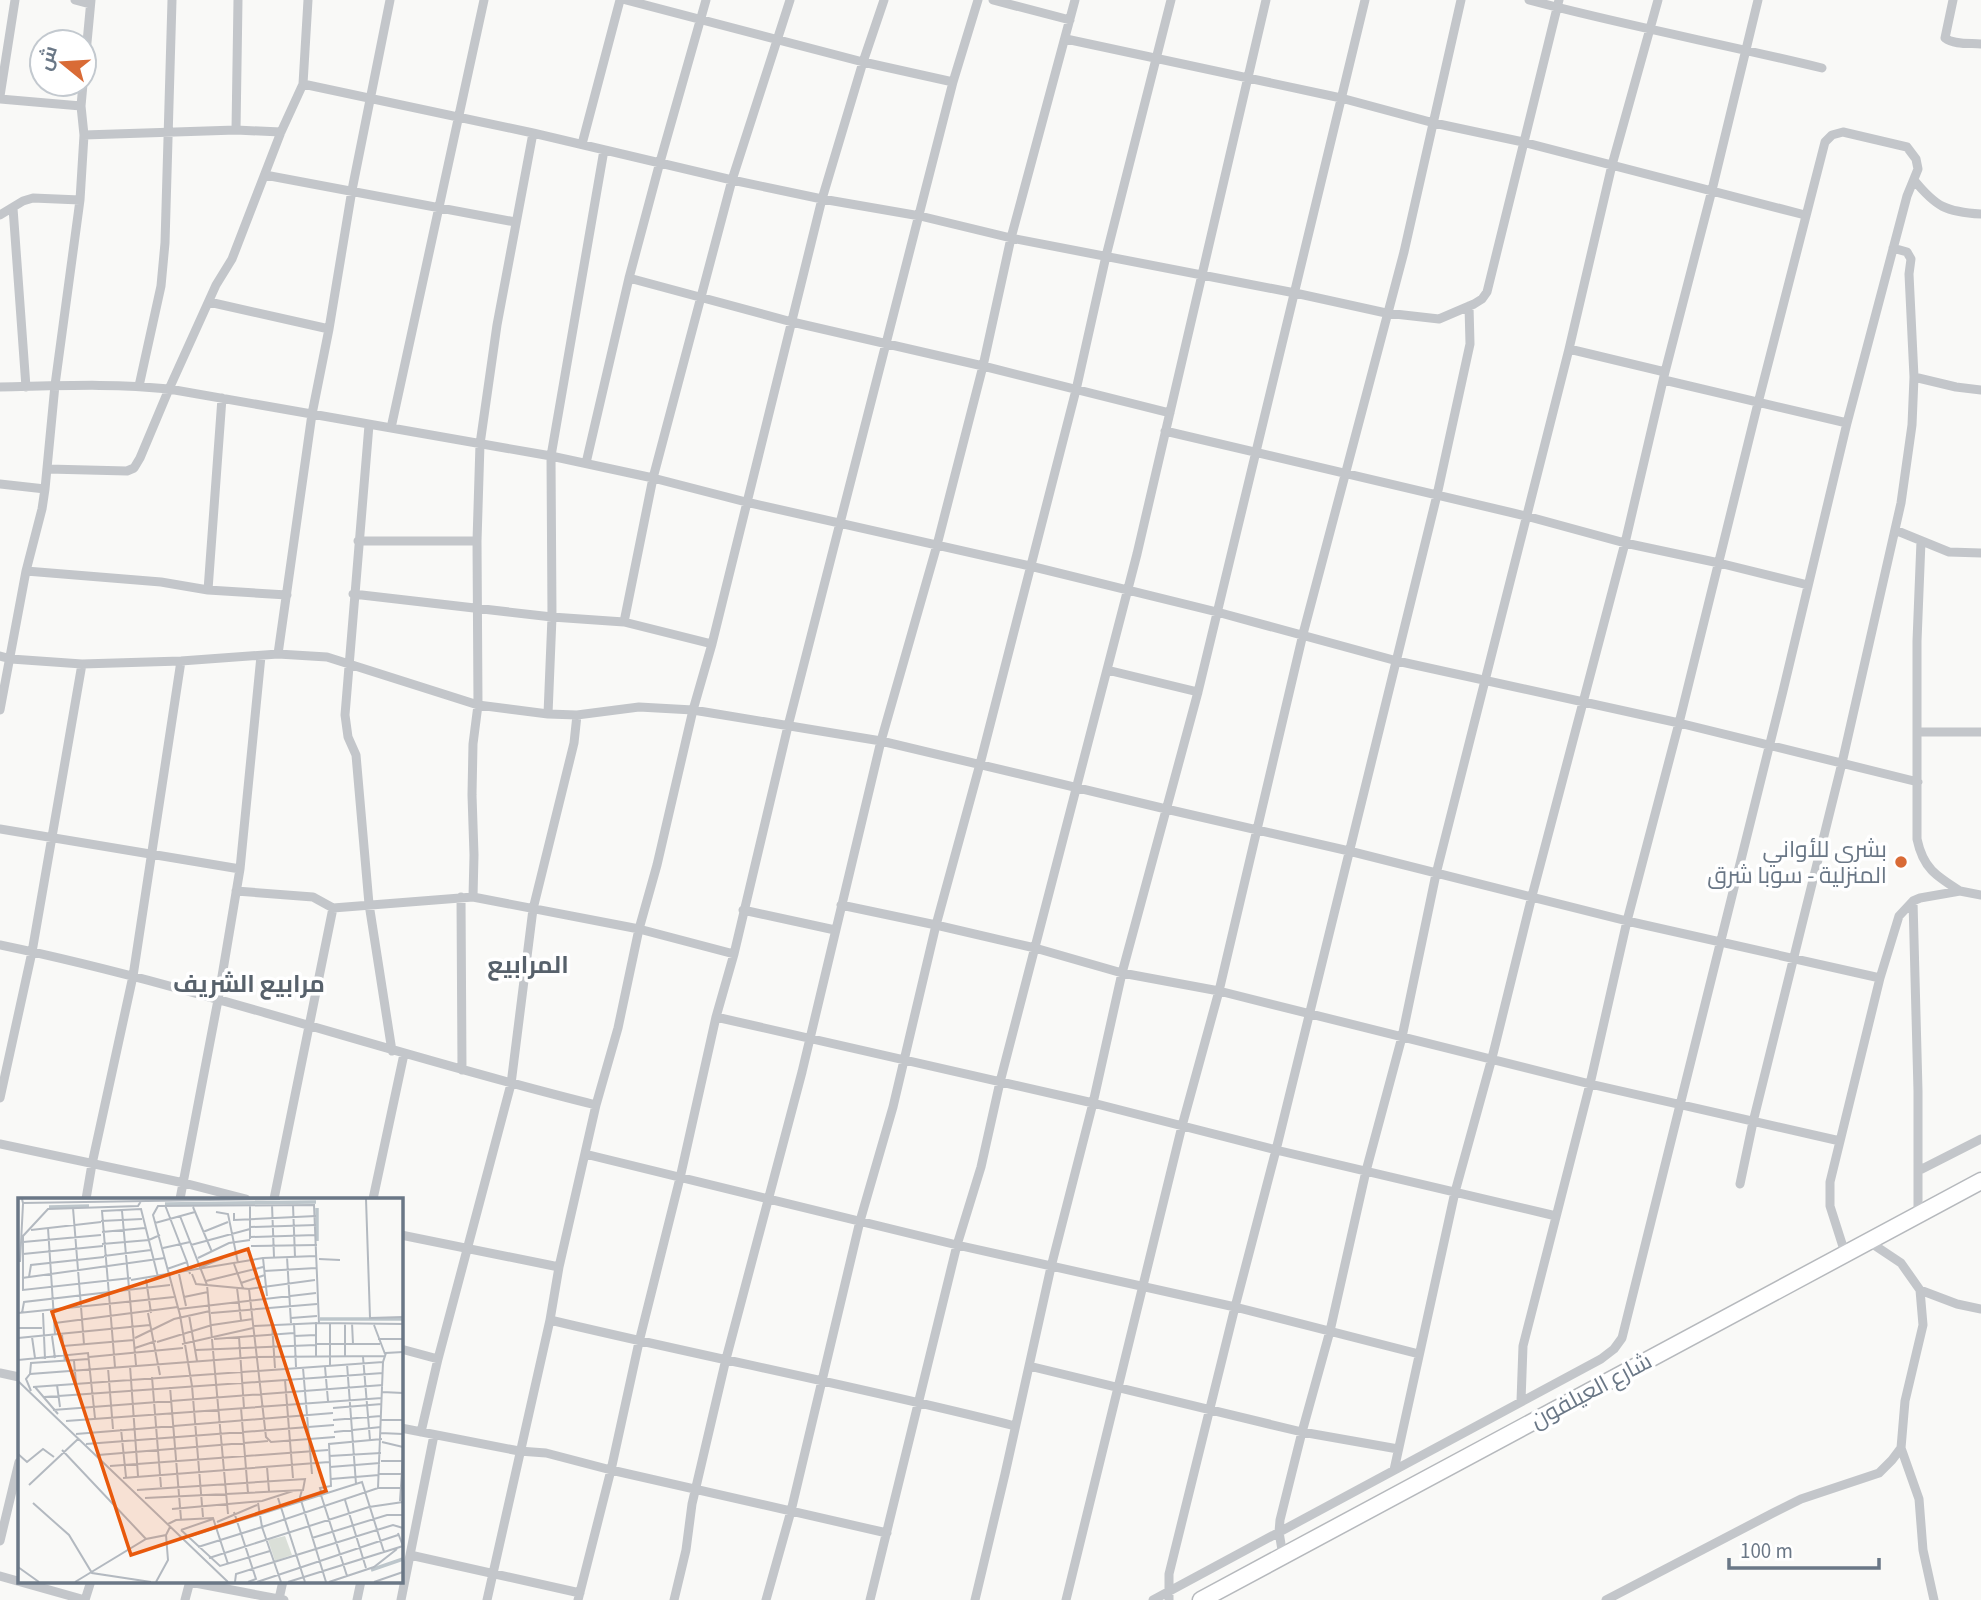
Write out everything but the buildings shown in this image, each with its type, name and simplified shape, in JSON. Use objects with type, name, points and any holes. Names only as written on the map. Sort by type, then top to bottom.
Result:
[{"type":"highway","name":"شارع العيلفون","points":[[1201,1600],[1981,1181]]},
{"type":"street","points":[[15,0],[0,97],[81,106]]},
{"type":"street","points":[[75,0],[90,2],[88,28]]},
{"type":"street","points":[[139,386],[161,286],[165,243],[172,0]]},
{"type":"street","points":[[236,130],[238,0]]},
{"type":"street","points":[[48,469],[127,471],[134,468],[216,285],[232,260],[281,132],[303,84],[308,0]]},
{"type":"street","points":[[278,654],[312,414],[352,190],[390,0]]},
{"type":"street","points":[[391,428],[484,0]]},
{"type":"street","points":[[582,144],[620,0]]},
{"type":"street","points":[[626,0],[863,62],[953,82]]},
{"type":"street","points":[[586,463],[629,278],[706,0]]},
{"type":"street","points":[[624,622],[653,478],[732,180],[790,0]]},
{"type":"street","points":[[487,1600],[596,1105],[618,1028],[639,929],[657,865],[693,710],[712,644],[822,199],[884,0]]},
{"type":"street","points":[[410,1555],[493,1573],[579,1597],[716,1017],[734,954],[788,726],[953,82],[978,0]]},
{"type":"street","points":[[993,0],[1069,20]]},
{"type":"street","points":[[674,1600],[687,1550],[695,1490],[726,1360],[810,1038],[881,741],[937,545],[983,366],[1011,238],[1075,0]]},
{"type":"street","points":[[766,1600],[791,1511],[860,1221],[893,1107],[936,925],[1076,390],[1106,256],[1171,0]]},
{"type":"street","points":[[870,1600],[957,1245],[981,1167],[1000,1082],[1137,554],[1266,0]]},
{"type":"street","points":[[975,1600],[1051,1266],[1093,1103],[1122,972],[1198,692],[1365,0]]},
{"type":"street","points":[[1066,1600],[1182,1126],[1219,991],[1303,634],[1404,252],[1461,0]]},
{"type":"street","points":[[1530,0],[1558,4],[1650,30],[1747,49],[1822,68]]},
{"type":"street","points":[[1283,1556],[1280,1520],[1330,1331],[1366,1171],[1402,1037],[1436,874],[1569,349],[1612,165],[1658,0]]},
{"type":"street","points":[[1394,1470],[1455,1192],[1625,543],[1758,0]]},
{"type":"street","points":[[1953,0],[1945,38],[1948,41],[1981,44]]},
{"type":"street","points":[[303,84],[822,199],[919,216],[1011,238],[1387,313],[1439,319],[1482,299],[1487,292],[1558,4]]},
{"type":"street","points":[[1066,39],[1342,98],[1805,215]]},
{"type":"street","points":[[0,710],[48,469],[55,385],[80,200],[84,135],[82,98]]},
{"type":"street","points":[[84,135],[236,130],[281,132]]},
{"type":"street","points":[[1153,1600],[1169,1596],[1279,1532],[1608,1355],[1622,1338],[1847,423],[1893,248],[1917,174],[1918,164],[1907,147],[1843,132],[1835,133],[1825,142],[1627,921],[1590,1084],[1523,1346],[1521,1401]]},
{"type":"street","points":[[473,897],[472,757],[478,705],[477,541],[480,444],[497,324],[533,133]]},
{"type":"street","points":[[548,714],[552,617],[551,456],[604,150]]},
{"type":"street","points":[[265,175],[515,222]]},
{"type":"street","points":[[1914,180],[1930,198],[1947,209],[1981,214]]},
{"type":"street","points":[[0,215],[33,198],[80,200]]},
{"type":"street","points":[[13,208],[26,387]]},
{"type":"street","points":[[1740,1184],[1902,503],[1912,425],[1914,377],[1910,257],[1905,250],[1893,248]]},
{"type":"street","points":[[629,278],[792,322],[1170,413]]},
{"type":"street","points":[[209,302],[329,329]]},
{"type":"street","points":[[1169,1596],[1170,1574],[1437,495],[1471,344],[1469,306]]},
{"type":"street","points":[[1569,349],[1758,403],[1847,423]]},
{"type":"street","points":[[1914,377],[1981,390]]},
{"type":"street","points":[[0,387],[55,385],[169,389],[586,463],[1030,566],[1303,634],[1397,661],[1679,723],[1917,782]]},
{"type":"street","points":[[208,590],[222,398]]},
{"type":"street","points":[[369,425],[345,715],[348,737],[356,755],[369,904],[392,1051]]},
{"type":"street","points":[[1165,431],[1808,585]]},
{"type":"street","points":[[0,484],[45,489]]},
{"type":"street","points":[[1895,530],[1949,552],[1981,553]]},
{"type":"street","points":[[358,541],[477,541]]},
{"type":"street","points":[[1921,541],[1917,641],[1916,814],[1920,851],[1932,872],[1960,891]]},
{"type":"street","points":[[26,571],[161,582],[208,590],[287,594]]},
{"type":"street","points":[[354,594],[552,617],[624,622],[712,644]]},
{"type":"street","points":[[0,656],[82,664],[278,654],[327,657],[478,705],[577,715],[639,707],[693,710],[881,741],[1349,851],[1627,921],[1880,978]]},
{"type":"street","points":[[180,1198],[240,869],[261,656]]},
{"type":"street","points":[[86,1198],[133,976],[181,661]]},
{"type":"street","points":[[0,1098],[32,952],[82,664]]},
{"type":"street","points":[[1107,670],[1198,692]]},
{"type":"street","points":[[421,1432],[510,1084],[533,909],[574,743],[577,715]]},
{"type":"street","points":[[1917,732],[1981,732]]},
{"type":"street","points":[[0,829],[240,869]]},
{"type":"street","points":[[236,891],[313,897],[333,908],[473,897],[639,929],[734,954]]},
{"type":"street","points":[[1845,1253],[1832,1214],[1830,1182],[1896,922],[1913,901],[1960,891],[1981,895]]},
{"type":"street","points":[[461,897],[462,1070]]},
{"type":"street","points":[[1913,901],[1918,1215]]},
{"type":"street","points":[[841,905],[1035,948],[1122,972],[1219,991],[1590,1084],[1840,1141]]},
{"type":"street","points":[[274,1198],[333,908]]},
{"type":"street","points":[[743,910],[835,930]]},
{"type":"street","points":[[0,945],[133,976],[510,1084],[596,1105]]},
{"type":"street","points":[[716,1017],[1093,1103],[1276,1150],[1556,1216]]},
{"type":"street","points":[[373,1198],[404,1054]]},
{"type":"street","points":[[1918,1171],[1981,1139]]},
{"type":"street","points":[[0,1144],[242,1198]]},
{"type":"street","points":[[586,1154],[957,1245],[1235,1307],[1419,1354]]},
{"type":"street","points":[[402,1235],[559,1267]]},
{"type":"street","points":[[1868,1241],[1901,1263],[1920,1290],[1923,1325],[1905,1401],[1901,1448],[1919,1499],[1923,1550],[1934,1600]]},
{"type":"street","points":[[1920,1290],[1957,1304],[1981,1309]]},
{"type":"street","points":[[550,1320],[1015,1426]]},
{"type":"street","points":[[402,1349],[439,1359]]},
{"type":"street","points":[[1029,1366],[1302,1432],[1398,1449]]},
{"type":"street","points":[[0,1373],[18,1377]]},
{"type":"street","points":[[402,1428],[519,1451],[546,1453],[887,1533]]},
{"type":"street","points":[[401,1600],[434,1435]]},
{"type":"street","points":[[1605,1600],[1801,1499],[1879,1473],[1901,1448]]},
{"type":"street","points":[[0,1541],[18,1466]]},
{"type":"street","points":[[0,1576],[18,1581]]},
{"type":"street","points":[[21,1582],[85,1600],[91,1582]]},
{"type":"street","points":[[185,1600],[190,1582]]},
{"type":"street","points":[[195,1582],[282,1600],[283,1582]]},
{"type":"street","points":[[357,1600],[361,1582]]},
{"type":"place","name":"بشرى للأواني المنزلية - سوبا شرق","points":[[1901,862]]},
{"type":"district","name":"المرابيع","points":[[528,965]]},
{"type":"district","name":"مرابيع الشريف","points":[[249,984]]}]
